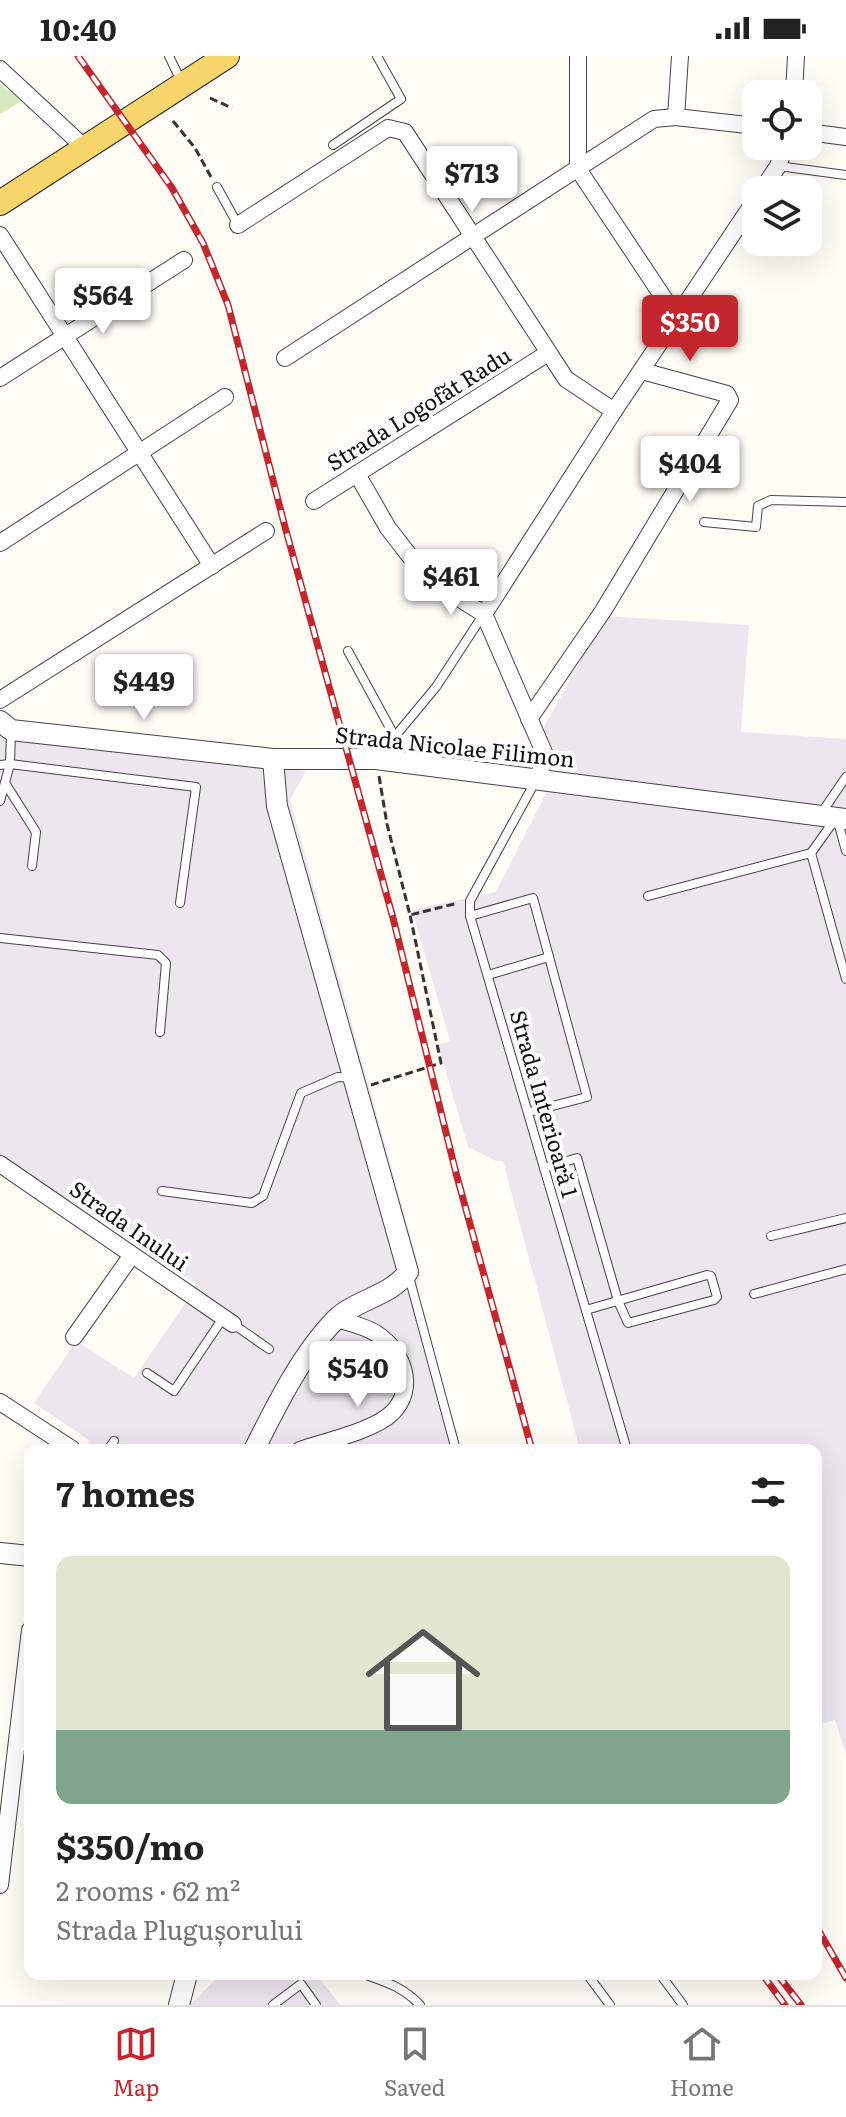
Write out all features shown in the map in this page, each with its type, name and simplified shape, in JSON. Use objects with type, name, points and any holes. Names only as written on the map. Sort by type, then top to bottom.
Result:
[{"type":"main road","points":[[0,203],[225,56]]},
{"type":"street","points":[[578,56],[578,169],[677,318]]},
{"type":"street","points":[[676,117],[680,56]]},
{"type":"street","points":[[795,80],[796,56]]},
{"type":"street","points":[[0,69],[85,148]]},
{"type":"street","points":[[285,358],[654,119],[676,117],[742,124]]},
{"type":"street","points":[[238,225],[388,128],[405,132],[566,379],[614,411]]},
{"type":"street","points":[[822,134],[846,137]]},
{"type":"street","points":[[771,176],[780,160]]},
{"type":"street","points":[[484,614],[614,411],[742,220]]},
{"type":"street","points":[[0,235],[212,566]]},
{"type":"street","points":[[0,378],[184,260]]},
{"type":"street","name":"Strada Logofăt Radu","points":[[314,501],[548,353]]},
{"type":"street","points":[[529,719],[603,611],[730,400],[727,394],[642,371]]},
{"type":"street","points":[[0,543],[225,397]]},
{"type":"street","points":[[357,474],[388,528],[419,568],[484,614],[546,757],[537,779]]},
{"type":"street","points":[[0,700],[266,531]]},
{"type":"street","name":"Strada Nicolae Filimon","points":[[4,726],[273,759],[376,759],[834,817]]},
{"type":"street","points":[[257,1444],[299,1369],[336,1319],[392,1288],[408,1272],[277,806],[273,759]]},
{"type":"street","name":"Strada Inului","points":[[0,1164],[228,1321]]},
{"type":"street","points":[[74,1337],[132,1255]]},
{"type":"street","points":[[318,1444],[368,1427],[391,1414],[402,1399],[406,1384],[403,1366],[394,1348],[377,1333],[336,1319]]},
{"type":"street","points":[[0,1402],[63,1444]]},
{"type":"street","points":[[0,1553],[24,1555]]},
{"type":"street","points":[[0,1885],[24,1681]]},
{"type":"street","points":[[179,2005],[185,1980]]},
{"type":"lane","points":[[169,56],[183,85]]},
{"type":"lane","points":[[333,145],[401,99],[377,56]]},
{"type":"lane","points":[[778,166],[846,175]]},
{"type":"lane","points":[[217,187],[238,225]]},
{"type":"lane","points":[[704,522],[756,527],[758,506],[771,500],[846,502]]},
{"type":"lane","points":[[376,759],[436,687],[484,614]]},
{"type":"lane","points":[[348,651],[395,737]]},
{"type":"lane","points":[[0,801],[5,783],[4,726]]},
{"type":"lane","points":[[5,764],[196,787],[180,903]]},
{"type":"lane","points":[[648,896],[811,853],[834,817],[846,777]]},
{"type":"lane","name":"Strada Interioară 1","points":[[537,779],[470,901],[470,916],[625,1444]]},
{"type":"lane","points":[[5,783],[36,832],[32,866]]},
{"type":"lane","points":[[834,817],[846,851]]},
{"type":"lane","points":[[811,853],[846,979]]},
{"type":"lane","points":[[470,916],[533,898],[587,1097],[529,1112]]},
{"type":"lane","points":[[0,938],[158,955],[166,963],[160,1032]]},
{"type":"lane","points":[[488,975],[549,957]]},
{"type":"lane","points":[[162,1191],[258,1202],[263,1196],[301,1093],[338,1077],[355,1084]]},
{"type":"lane","points":[[544,1168],[577,1158],[618,1301],[630,1323],[717,1297],[711,1276],[707,1275],[618,1301],[586,1310]]},
{"type":"lane","points":[[771,1236],[846,1218]]},
{"type":"lane","points":[[754,1294],[846,1269]]},
{"type":"lane","points":[[408,1272],[454,1444]]},
{"type":"lane","points":[[147,1373],[174,1391],[228,1321],[269,1349]]},
{"type":"lane","points":[[386,1980],[408,1992],[420,2005]]},
{"type":"lane","points":[[591,1980],[610,2005]]},
{"type":"lane","points":[[664,1980],[683,2005]]},
{"type":"lane","points":[[273,2005],[301,1984],[316,2005]]},
{"type":"path","points":[[210,98],[232,108]]},
{"type":"path","points":[[173,121],[195,148],[217,187]]},
{"type":"path","points":[[355,1084],[441,1063],[387,824],[376,759]]},
{"type":"path","points":[[410,915],[470,901]]},
{"type":"shaded area","points":[[605,616],[749,625],[741,732],[846,739],[846,1754],[835,1720],[822,1723],[822,1444],[578,1444],[503,1161],[496,1161],[468,1147],[438,1045],[450,1041],[412,910],[496,892],[559,768],[544,727]]},
{"type":"shaded area","points":[[0,734],[306,771],[290,800],[421,1275],[412,1305],[449,1444],[87,1444],[89,1440],[34,1403],[76,1341],[134,1378],[198,1285],[0,1155]]},
{"type":"shaded area","points":[[215,1980],[321,1980],[340,2005],[190,2005]]},
{"type":"green space","points":[[0,84],[22,101],[0,114]]},
{"type":"railway","points":[[78,56],[172,188],[203,243],[228,305],[530,1444]]},
{"type":"railway","points":[[822,1936],[846,1978]]},
{"type":"railway","points":[[766,1980],[785,2005]]},
{"type":"railway","points":[[782,1980],[801,2005]]}]
